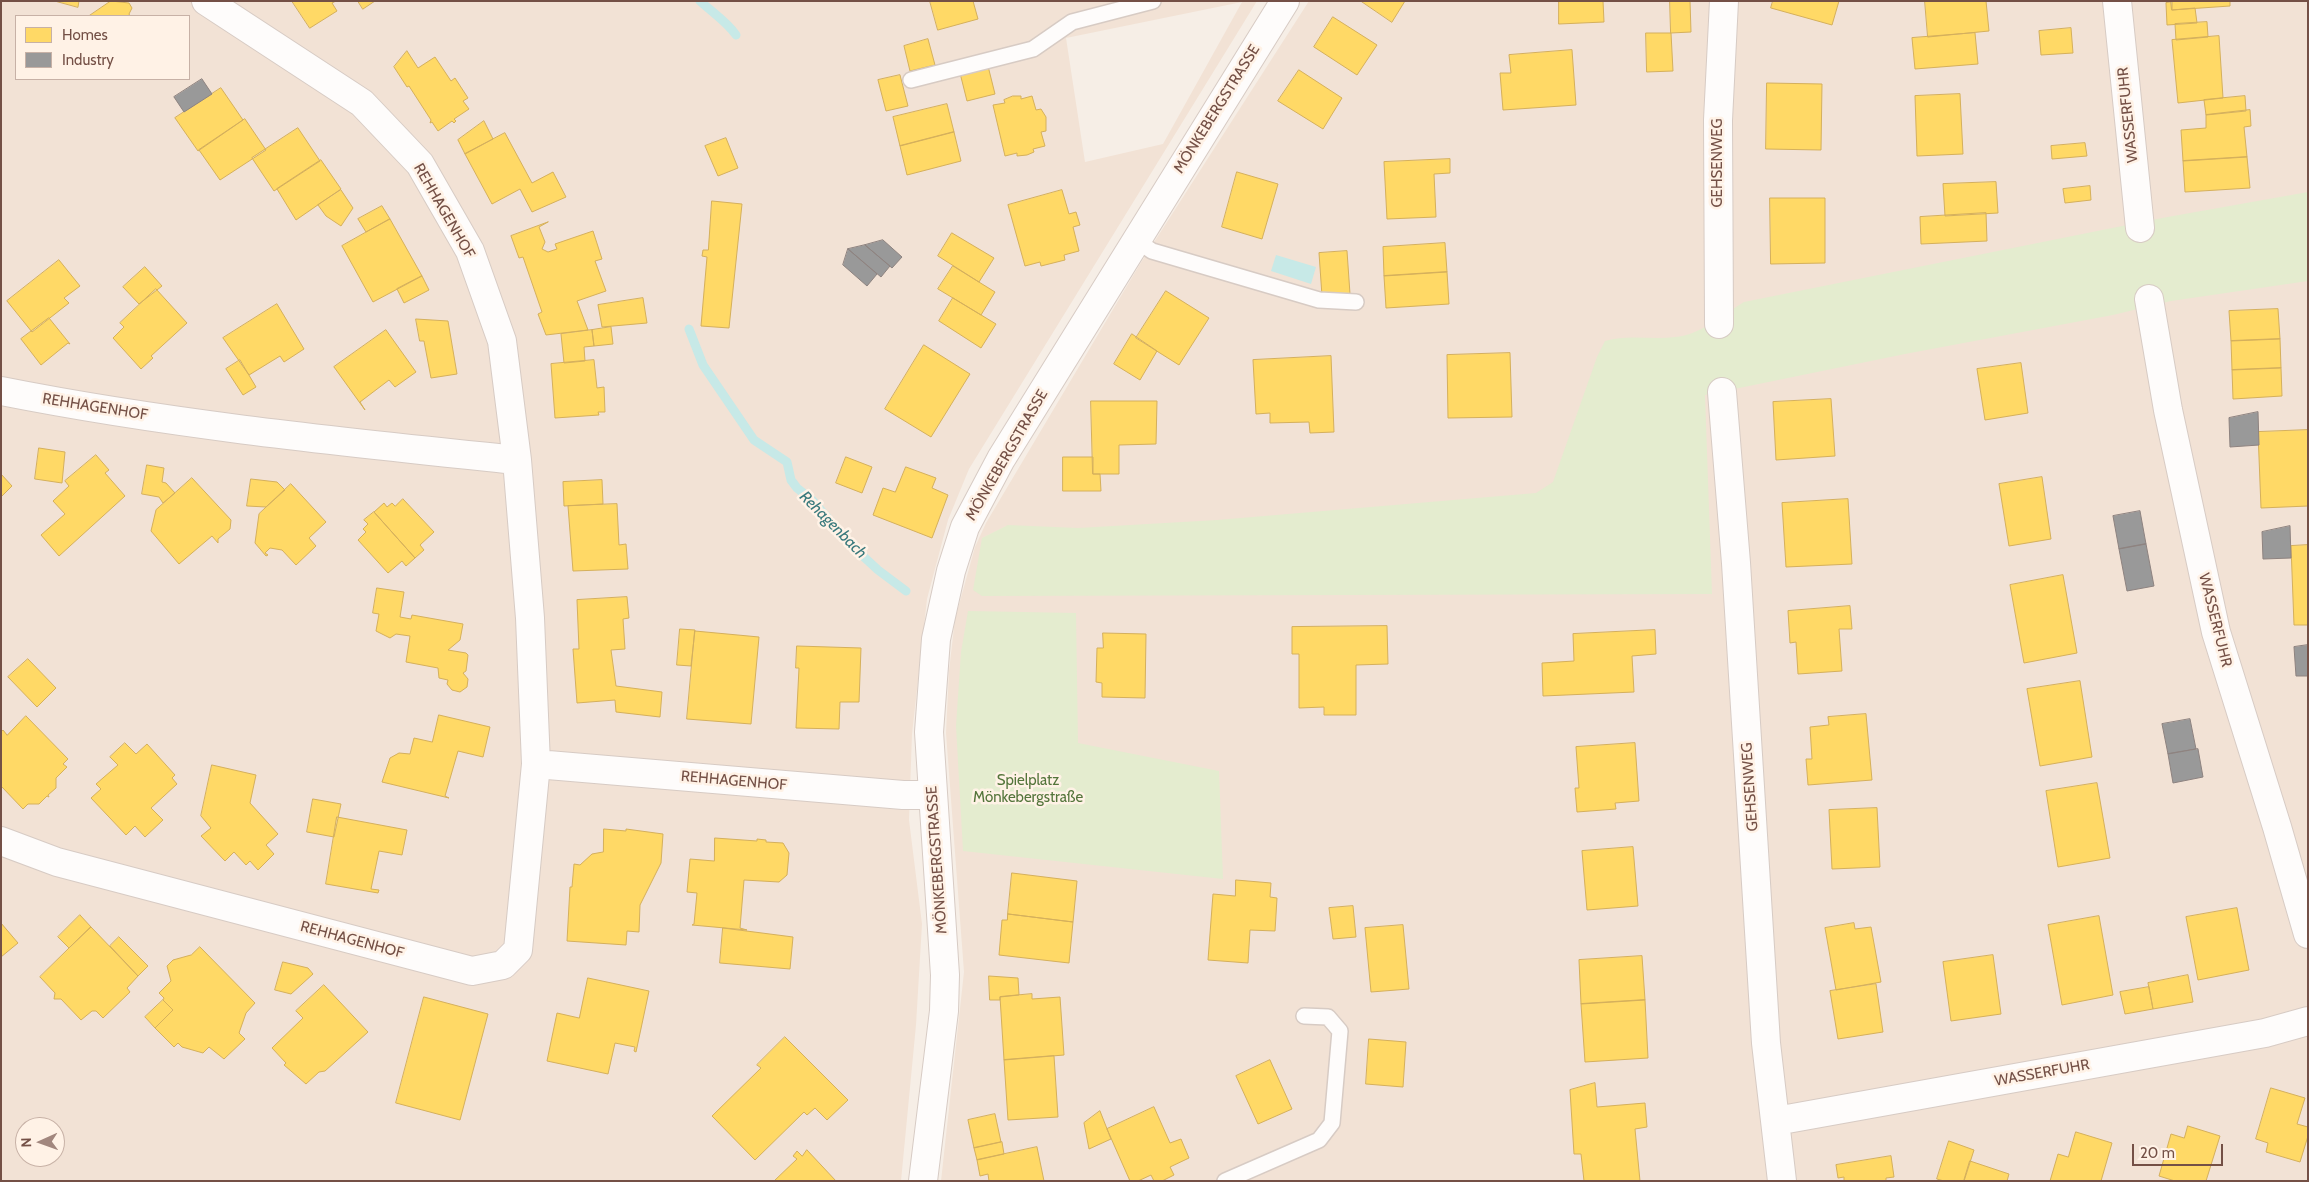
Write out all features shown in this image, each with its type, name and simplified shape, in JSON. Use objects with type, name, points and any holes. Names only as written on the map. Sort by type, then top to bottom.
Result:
[{"type":"street","name":"REHHAGENHOF","points":[[1,841],[57,862],[472,972],[503,965],[518,950],[536,764],[530,618],[517,460],[502,341],[470,252],[420,164],[362,103],[206,1]]},
{"type":"street","name":"MÖNKEBERGSTRASSE","points":[[923,1181],[944,1011],[945,975],[931,795],[929,732],[936,638],[951,571],[966,527],[1002,459],[1285,1]]},
{"type":"street","name":"GEHSENWEG","points":[[1719,324],[1718,120],[1724,1]]},
{"type":"street","name":"WASSERFUHR","points":[[2116,1],[2140,228]]},
{"type":"street","name":"WASSERFUHR","points":[[2149,299],[2168,410],[2216,632],[2308,934]]},
{"type":"street","name":"REHHAGENHOF","points":[[1,391],[51,401],[270,434],[517,460]]},
{"type":"street","name":"GEHSENWEG","points":[[1722,392],[1736,563],[1766,1043],[1782,1181]]},
{"type":"street","name":"REHHAGENHOF","points":[[536,764],[903,795],[931,795]]},
{"type":"street","name":"WASSERFUHR","points":[[1776,1121],[2265,1032],[2308,1021]]},
{"type":"lane","points":[[911,80],[1033,49],[1072,22],[1153,1]]},
{"type":"lane","points":[[1136,240],[1152,251],[1318,300],[1356,302]]},
{"type":"lane","points":[[1226,1181],[1319,1140],[1332,1123],[1340,1031],[1328,1017],[1304,1016]]},
{"type":"shaded area","points":[[1,1],[1257,1],[969,469],[948,520],[927,599],[912,734],[909,820],[922,924],[916,1025],[901,1181],[1,1181]],"holes":[[[1242,2],[1163,144],[1085,162],[1066,38]]]},
{"type":"shaded area","points":[[1309,1],[2308,1],[2308,1181],[941,1181],[964,972],[946,733],[949,671],[955,619],[975,547],[986,523],[1140,264]]},
{"type":"green space","points":[[2308,192],[2308,281],[2171,301],[2113,315],[1905,354],[1705,395],[1712,594],[982,596],[973,590],[982,538],[1008,525],[1078,528],[1217,520],[1536,493],[1553,482],[1597,357],[1605,341],[1631,337],[1666,338],[1685,335],[1694,333],[1711,324],[1744,302],[2162,218]]},
{"type":"green space","name":"Spielplatz Mönkebergstraße","points":[[968,611],[1076,613],[1078,743],[1219,771],[1223,879],[963,851],[956,726],[961,652]]},
{"type":"water","points":[[1276,255],[1316,267],[1311,284],[1271,271]]},
{"type":"building: Homes","points":[[55,1],[79,1],[78,7]]},
{"type":"building: Homes","points":[[111,1],[129,3],[132,8],[130,15],[90,15]]},
{"type":"building: Homes","points":[[292,1],[336,1],[332,3],[337,11],[310,28]]},
{"type":"building: Homes","points":[[358,1],[375,1],[363,9]]},
{"type":"building: Homes","points":[[930,1],[973,1],[978,19],[938,30]]},
{"type":"building: Homes","points":[[1361,1],[1405,1],[1392,22]]},
{"type":"building: Homes","points":[[1559,1],[1603,1],[1604,22],[1559,24]]},
{"type":"building: Homes","points":[[1670,1],[1690,1],[1691,32],[1671,33]]},
{"type":"building: Homes","points":[[1773,1],[1839,1],[1832,25],[1771,8]]},
{"type":"building: Homes","points":[[1925,1],[1986,1],[1989,31],[1928,37]]},
{"type":"building: Homes","points":[[2171,1],[2230,1],[2230,6],[2172,10]]},
{"type":"building: Homes","points":[[2172,2],[2172,10],[2195,8],[2197,23],[2167,25],[2166,3]]},
{"type":"building: Homes","points":[[1333,17],[1377,45],[1357,75],[1314,47]]},
{"type":"building: Homes","points":[[2207,22],[2208,37],[2176,40],[2175,24]]},
{"type":"building: Homes","points":[[2071,28],[2073,53],[2041,55],[2039,31]]},
{"type":"building: Homes","points":[[1646,33],[1671,33],[1673,71],[1647,72]]},
{"type":"building: Homes","points":[[1975,33],[1978,64],[1915,69],[1912,38]]},
{"type":"building: Homes","points":[[2219,36],[2223,98],[2178,103],[2172,40]]},
{"type":"building: Homes","points":[[928,39],[935,65],[910,71],[904,46]]},
{"type":"building: Homes","points":[[1572,50],[1576,105],[1503,110],[1500,73],[1511,73],[1509,55]]},
{"type":"building: Homes","points":[[407,51],[418,68],[435,57],[451,81],[455,78],[468,98],[463,101],[469,109],[454,119],[456,121],[454,123],[452,121],[438,131],[432,122],[430,123],[431,120],[394,67]]},
{"type":"building: Homes","points":[[988,66],[995,94],[967,101],[960,73]]},
{"type":"building: Homes","points":[[1299,70],[1342,98],[1323,129],[1278,101]]},
{"type":"building: Homes","points":[[900,75],[908,106],[886,111],[878,80]]},
{"type":"building: Homes","points":[[1767,83],[1822,84],[1821,150],[1766,149]]},
{"type":"building: Homes","points":[[221,88],[243,120],[198,151],[175,118]]},
{"type":"building: Homes","points":[[1960,94],[1963,154],[1917,156],[1915,96]]},
{"type":"building: Homes","points":[[1013,96],[1021,96],[1021,99],[1032,96],[1036,110],[1041,109],[1046,117],[1046,131],[1041,132],[1045,146],[1033,149],[1034,152],[1027,155],[1017,156],[1017,153],[1005,156],[993,105],[1005,103],[1004,100]]},
{"type":"building: Homes","points":[[2245,96],[2246,111],[2206,115],[2204,100]]},
{"type":"building: Homes","points":[[947,104],[954,132],[900,146],[893,117]]},
{"type":"building: Homes","points":[[2250,110],[2251,126],[2244,127],[2247,157],[2183,161],[2181,130],[2206,128],[2206,115]]},
{"type":"building: Homes","points":[[245,119],[266,150],[220,180],[199,150]]},
{"type":"building: Homes","points":[[484,121],[493,139],[465,154],[458,140]]},
{"type":"building: Homes","points":[[298,128],[320,161],[274,191],[252,158]]},
{"type":"building: Homes","points":[[954,132],[961,161],[907,175],[900,146]]},
{"type":"building: Homes","points":[[505,133],[532,183],[553,172],[566,197],[532,212],[520,189],[492,204],[465,154]]},
{"type":"building: Homes","points":[[726,138],[738,168],[718,176],[705,146]]},
{"type":"building: Homes","points":[[2085,143],[2087,156],[2052,159],[2051,146]]},
{"type":"building: Homes","points":[[2247,157],[2250,188],[2185,192],[2183,161]]},
{"type":"building: Homes","points":[[1450,159],[1450,173],[1434,174],[1436,217],[1387,219],[1384,162]]},
{"type":"building: Homes","points":[[321,160],[341,189],[296,220],[277,189]]},
{"type":"building: Homes","points":[[1237,172],[1278,184],[1262,239],[1222,227]]},
{"type":"building: Homes","points":[[1996,182],[1998,213],[1945,216],[1943,184]]},
{"type":"building: Homes","points":[[2090,186],[2091,200],[2065,203],[2063,189]]},
{"type":"building: Homes","points":[[341,190],[353,208],[341,226],[326,216],[318,205]]},
{"type":"building: Homes","points":[[1062,190],[1069,214],[1076,212],[1080,225],[1073,227],[1079,251],[1064,255],[1065,260],[1041,266],[1040,262],[1025,266],[1008,205]]},
{"type":"building: Homes","points":[[1770,198],[1825,198],[1825,263],[1771,264]]},
{"type":"building: Homes","points":[[712,201],[742,204],[729,328],[701,326],[707,257],[702,256],[703,250],[708,250]]},
{"type":"building: Homes","points":[[382,206],[390,219],[366,232],[358,219]]},
{"type":"building: Homes","points":[[1986,213],[1987,241],[1921,244],[1920,217]]},
{"type":"building: Homes","points":[[390,219],[422,276],[373,302],[342,246]]},
{"type":"building: Homes","points":[[548,222],[539,227],[545,242],[542,249],[548,252],[557,249],[555,244],[593,231],[602,259],[595,261],[606,291],[577,301],[588,330],[546,335],[538,314],[542,312],[523,257],[519,258],[511,236]]},
{"type":"building: Homes","points":[[952,233],[994,258],[979,282],[938,256]]},
{"type":"building: Homes","points":[[1445,243],[1447,272],[1384,276],[1383,247]]},
{"type":"building: Homes","points":[[1347,251],[1350,294],[1322,296],[1319,253]]},
{"type":"building: Homes","points":[[59,260],[80,286],[64,298],[69,303],[32,332],[7,301]]},
{"type":"building: Homes","points":[[953,266],[995,292],[981,315],[938,289]]},
{"type":"building: Homes","points":[[145,267],[162,286],[139,304],[123,287]]},
{"type":"building: Homes","points":[[1447,272],[1449,304],[1386,308],[1384,276]]},
{"type":"building: Homes","points":[[422,276],[429,290],[404,303],[397,289]]},
{"type":"building: Homes","points":[[156,289],[187,323],[151,356],[153,358],[141,369],[113,338],[124,327],[120,323]]},
{"type":"building: Homes","points":[[1166,291],[1209,318],[1179,365],[1136,338]]},
{"type":"building: Homes","points":[[643,298],[647,323],[602,327],[598,305]]},
{"type":"building: Homes","points":[[953,298],[996,324],[981,348],[939,321]]},
{"type":"building: Homes","points":[[277,304],[304,349],[284,362],[280,356],[249,375],[223,338]]},
{"type":"building: Homes","points":[[2278,309],[2280,339],[2231,341],[2229,311]]},
{"type":"building: Homes","points":[[49,318],[70,344],[68,343],[41,365],[21,339]]},
{"type":"building: Homes","points":[[416,319],[448,321],[457,374],[431,378],[424,341],[420,341]]},
{"type":"building: Homes","points":[[611,327],[613,344],[594,346],[592,330]]},
{"type":"building: Homes","points":[[386,330],[416,372],[395,387],[389,380],[360,402],[365,410],[334,367]]},
{"type":"building: Homes","points":[[592,330],[594,346],[584,347],[585,361],[564,363],[561,334]]},
{"type":"building: Homes","points":[[1132,334],[1157,351],[1140,380],[1114,364]]},
{"type":"building: Homes","points":[[2280,339],[2281,368],[2232,370],[2231,341]]},
{"type":"building: Homes","points":[[924,345],[970,374],[931,437],[885,409]]},
{"type":"building: Homes","points":[[1510,353],[1512,417],[1448,418],[1447,355]]},
{"type":"building: Homes","points":[[1331,356],[1334,432],[1310,433],[1309,422],[1270,423],[1270,413],[1256,414],[1253,360]]},
{"type":"building: Homes","points":[[240,360],[256,387],[243,395],[226,369]]},
{"type":"building: Homes","points":[[594,360],[597,388],[604,387],[605,412],[598,412],[599,415],[555,418],[551,364]]},
{"type":"building: Homes","points":[[2021,363],[2028,413],[1985,420],[1977,369]]},
{"type":"building: Homes","points":[[2281,368],[2282,396],[2233,399],[2232,370]]},
{"type":"building: Homes","points":[[1831,399],[1835,456],[1776,460],[1773,402]]},
{"type":"building: Homes","points":[[1091,401],[1157,401],[1156,444],[1119,445],[1119,474],[1093,474]]},
{"type":"building: Homes","points":[[2308,430],[2308,506],[2261,508],[2258,432]]},
{"type":"building: Homes","points":[[39,448],[65,452],[62,483],[35,479]]},
{"type":"building: Homes","points":[[96,455],[109,470],[105,473],[125,496],[59,556],[41,535],[65,514],[53,501],[69,486],[65,481]]},
{"type":"building: Homes","points":[[846,457],[872,467],[862,493],[836,483]]},
{"type":"building: Homes","points":[[1063,457],[1093,457],[1093,474],[1100,474],[1101,491],[1063,491]]},
{"type":"building: Homes","points":[[147,465],[164,468],[162,482],[166,483],[175,493],[163,503],[159,497],[142,494]]},
{"type":"building: Homes","points":[[906,467],[936,478],[932,488],[948,495],[932,538],[873,515],[883,488],[895,492]]},
{"type":"building: Homes","points":[[1,474],[12,486],[1,497]]},
{"type":"building: Homes","points":[[2042,477],[2051,539],[2009,546],[1999,484]]},
{"type":"building: Homes","points":[[192,478],[231,520],[230,529],[218,539],[218,543],[212,536],[179,564],[151,531],[156,510]]},
{"type":"building: Homes","points":[[251,479],[277,482],[285,490],[266,507],[247,506]]},
{"type":"building: Homes","points":[[602,480],[603,504],[564,506],[563,482]]},
{"type":"building: Homes","points":[[291,484],[326,522],[309,538],[316,546],[296,565],[282,550],[270,548],[265,553],[268,555],[266,556],[255,543],[259,514]]},
{"type":"building: Homes","points":[[403,499],[434,532],[420,545],[424,550],[415,558],[374,512],[384,503],[387,507],[392,503],[395,506]]},
{"type":"building: Homes","points":[[1848,499],[1852,564],[1786,567],[1782,503]]},
{"type":"building: Homes","points":[[617,504],[619,545],[626,544],[628,569],[573,571],[568,506]]},
{"type":"building: Homes","points":[[374,512],[415,558],[406,566],[402,561],[388,573],[358,540],[366,532],[363,529],[368,524],[364,520]]},
{"type":"building: Homes","points":[[2308,545],[2308,625],[2294,625],[2291,546]]},
{"type":"building: Homes","points":[[2063,575],[2077,653],[2024,663],[2010,585]]},
{"type":"building: Homes","points":[[377,588],[404,592],[400,617],[411,619],[412,615],[463,624],[460,640],[448,650],[468,655],[466,671],[463,673],[468,679],[467,687],[460,692],[452,690],[447,684],[448,680],[439,678],[438,668],[406,662],[410,636],[396,634],[390,638],[376,631],[379,614],[373,613]]},
{"type":"building: Homes","points":[[627,597],[629,618],[623,619],[625,649],[611,650],[616,686],[662,692],[660,717],[616,712],[615,700],[577,703],[573,649],[579,649],[577,600]]},
{"type":"building: Homes","points":[[1850,606],[1852,629],[1839,629],[1842,671],[1798,674],[1796,642],[1790,643],[1788,611]]},
{"type":"building: Homes","points":[[1387,626],[1388,664],[1356,665],[1356,715],[1324,715],[1324,707],[1299,708],[1299,654],[1292,654],[1292,627]]},
{"type":"building: Homes","points":[[680,629],[695,630],[691,666],[677,665]]},
{"type":"building: Homes","points":[[1655,630],[1656,654],[1632,656],[1634,692],[1543,696],[1542,663],[1574,661],[1573,634]]},
{"type":"building: Homes","points":[[695,631],[759,637],[751,724],[687,719]]},
{"type":"building: Homes","points":[[1103,633],[1146,634],[1145,698],[1102,697],[1102,683],[1096,682],[1097,648],[1103,648]]},
{"type":"building: Homes","points":[[797,646],[861,648],[859,702],[840,702],[839,729],[796,728],[799,668],[796,668]]},
{"type":"building: Homes","points":[[28,659],[56,688],[37,707],[8,677]]},
{"type":"building: Homes","points":[[2080,681],[2092,757],[2040,766],[2027,689]]},
{"type":"building: Homes","points":[[1866,714],[1872,780],[1808,785],[1806,759],[1812,759],[1810,727],[1829,725],[1828,717]]},
{"type":"building: Homes","points":[[439,715],[490,727],[483,757],[458,751],[445,796],[449,798],[382,782],[390,758],[399,753],[410,754],[414,738],[432,742]]},
{"type":"building: Homes","points":[[26,716],[68,759],[63,764],[67,767],[56,778],[56,788],[48,795],[49,797],[47,796],[39,804],[28,804],[23,809],[1,786],[1,732],[3,730],[7,735]]},
{"type":"building: Homes","points":[[125,743],[136,754],[147,744],[175,775],[172,778],[177,784],[151,808],[163,820],[145,837],[135,826],[126,835],[91,798],[101,789],[96,784],[118,765],[110,757]]},
{"type":"building: Homes","points":[[1635,743],[1639,801],[1615,803],[1616,809],[1577,812],[1575,788],[1579,788],[1576,747]]},
{"type":"building: Homes","points":[[212,765],[256,775],[250,803],[278,834],[266,845],[274,854],[258,870],[250,861],[246,865],[234,852],[225,861],[201,836],[211,828],[201,816]]},
{"type":"building: Homes","points":[[2097,783],[2110,858],[2058,867],[2046,791]]},
{"type":"building: Homes","points":[[313,799],[341,804],[334,837],[307,832]]},
{"type":"building: Homes","points":[[1877,808],[1880,867],[1832,869],[1829,810]]},
{"type":"building: Homes","points":[[337,817],[407,830],[402,855],[379,851],[371,889],[379,890],[378,893],[326,884]]},
{"type":"building: Homes","points":[[604,829],[626,831],[626,829],[663,834],[661,863],[640,905],[639,932],[627,931],[626,945],[567,941],[570,887],[572,887],[574,864],[580,865],[592,854],[603,852]]},
{"type":"building: Homes","points":[[715,838],[757,841],[757,839],[766,840],[766,842],[783,843],[789,853],[787,875],[779,882],[744,880],[740,928],[747,930],[692,925],[694,924],[697,893],[687,892],[690,859],[714,861]]},
{"type":"building: Homes","points":[[1633,847],[1638,906],[1587,910],[1582,851]]},
{"type":"building: Homes","points":[[1012,873],[1077,881],[1073,922],[1008,914]]},
{"type":"building: Homes","points":[[1236,880],[1271,883],[1270,897],[1277,898],[1275,931],[1250,930],[1248,963],[1208,960],[1213,894],[1235,896]]},
{"type":"building: Homes","points":[[1353,906],[1356,937],[1333,939],[1329,908]]},
{"type":"building: Homes","points":[[2237,908],[2249,970],[2198,980],[2186,917]]},
{"type":"building: Homes","points":[[1008,914],[1073,922],[1069,963],[999,955],[1002,920],[1007,920]]},
{"type":"building: Homes","points":[[80,915],[91,927],[69,948],[58,937]]},
{"type":"building: Homes","points":[[2099,916],[2113,995],[2062,1005],[2048,925]]},
{"type":"building: Homes","points":[[1,923],[18,943],[1,957]]},
{"type":"building: Homes","points":[[1854,923],[1855,929],[1871,927],[1881,982],[1836,990],[1825,928]]},
{"type":"building: Homes","points":[[1403,925],[1409,989],[1371,992],[1365,928]]},
{"type":"building: Homes","points":[[91,927],[138,976],[127,988],[130,992],[103,1018],[96,1011],[92,1011],[81,1020],[61,999],[54,999],[55,993],[40,977]]},
{"type":"building: Homes","points":[[723,928],[793,937],[790,969],[720,963]]},
{"type":"building: Homes","points":[[119,937],[148,966],[138,976],[110,946]]},
{"type":"building: Homes","points":[[200,947],[255,1003],[246,1013],[239,1033],[245,1039],[224,1059],[209,1047],[203,1053],[182,1047],[178,1043],[174,1047],[155,1028],[173,1010],[159,993],[171,981],[167,966],[173,960],[191,955]]},
{"type":"building: Homes","points":[[1993,955],[2001,1014],[1951,1021],[1943,962]]},
{"type":"building: Homes","points":[[1642,956],[1645,1000],[1581,1004],[1579,960]]},
{"type":"building: Homes","points":[[283,962],[308,968],[313,974],[291,994],[275,990]]},
{"type":"building: Homes","points":[[2188,975],[2193,1002],[2153,1009],[2148,983]]},
{"type":"building: Homes","points":[[989,976],[1018,978],[1019,995],[1000,997],[1000,1000],[990,1000]]},
{"type":"building: Homes","points":[[588,978],[649,991],[636,1052],[634,1051],[635,1047],[615,1043],[608,1074],[547,1061],[557,1013],[579,1018]]},
{"type":"building: Homes","points":[[1876,984],[1883,1032],[1838,1039],[1830,991]]},
{"type":"building: Homes","points":[[324,985],[368,1032],[325,1071],[319,1072],[306,1084],[284,1065],[286,1063],[272,1048],[303,1018],[296,1011]]},
{"type":"building: Homes","points":[[2149,987],[2153,1009],[2125,1014],[2120,992]]},
{"type":"building: Homes","points":[[1032,994],[1032,999],[1060,997],[1064,1055],[1004,1060],[1000,997]]},
{"type":"building: Homes","points":[[424,997],[488,1014],[460,1120],[396,1103]]},
{"type":"building: Homes","points":[[163,1000],[173,1010],[155,1028],[145,1017]]},
{"type":"building: Homes","points":[[1645,1000],[1648,1058],[1585,1062],[1581,1004]]},
{"type":"building: Homes","points":[[785,1037],[848,1100],[827,1120],[815,1108],[807,1115],[804,1112],[755,1160],[712,1116],[761,1068],[757,1065]]},
{"type":"building: Homes","points":[[1369,1039],[1406,1042],[1403,1087],[1366,1084]]},
{"type":"building: Homes","points":[[1054,1056],[1058,1117],[1008,1120],[1004,1060]]},
{"type":"building: Homes","points":[[1270,1060],[1292,1109],[1258,1124],[1236,1076]]},
{"type":"building: Homes","points":[[1595,1083],[1597,1107],[1645,1103],[1647,1127],[1635,1129],[1640,1181],[1584,1181],[1581,1154],[1574,1154],[1570,1090]]},
{"type":"building: Homes","points":[[2271,1088],[2305,1098],[2297,1124],[2308,1127],[2308,1136],[2300,1162],[2266,1152],[2268,1143],[2256,1139]]},
{"type":"building: Homes","points":[[1154,1107],[1170,1143],[1181,1139],[1189,1158],[1170,1167],[1174,1175],[1162,1181],[1154,1181],[1151,1175],[1138,1181],[1130,1181],[1107,1129]]},
{"type":"building: Homes","points":[[1100,1111],[1111,1139],[1089,1149],[1084,1123]]},
{"type":"building: Homes","points":[[995,1114],[1001,1142],[974,1148],[968,1120]]},
{"type":"building: Homes","points":[[2188,1126],[2220,1136],[2206,1181],[2175,1181],[2159,1176],[2171,1134],[2184,1138]]},
{"type":"building: Homes","points":[[2076,1132],[2112,1143],[2101,1181],[2050,1181],[2058,1154],[2068,1157]]},
{"type":"building: Homes","points":[[1949,1141],[1974,1150],[1964,1181],[1937,1179]]},
{"type":"building: Homes","points":[[1002,1142],[1004,1154],[977,1160],[974,1148]]},
{"type":"building: Homes","points":[[1037,1147],[1044,1181],[989,1181],[988,1174],[980,1176],[977,1160]]},
{"type":"building: Homes","points":[[807,1150],[836,1181],[774,1181],[797,1159],[793,1156],[797,1151],[802,1156]]},
{"type":"building: Homes","points":[[1891,1156],[1894,1177],[1886,1178],[1886,1181],[1844,1181],[1844,1177],[1838,1178],[1836,1165]]},
{"type":"building: Homes","points":[[1970,1161],[2009,1174],[2007,1181],[1964,1181]]},
{"type":"building: Industry","points":[[202,79],[212,94],[184,112],[174,97]]},
{"type":"building: Industry","points":[[883,240],[902,257],[892,268],[865,245]]},
{"type":"building: Industry","points":[[865,245],[890,266],[881,277],[848,249]]},
{"type":"building: Industry","points":[[848,249],[877,274],[867,286],[843,265]]},
{"type":"building: Industry","points":[[2258,412],[2259,445],[2230,447],[2229,418]]},
{"type":"building: Industry","points":[[2140,511],[2146,544],[2119,549],[2113,516]]},
{"type":"building: Industry","points":[[2290,526],[2291,558],[2263,559],[2262,532]]},
{"type":"building: Industry","points":[[2146,544],[2154,586],[2127,591],[2119,549]]},
{"type":"building: Industry","points":[[2308,645],[2308,676],[2296,676],[2294,647]]},
{"type":"building: Industry","points":[[2190,719],[2196,749],[2168,754],[2162,724]]},
{"type":"building: Industry","points":[[2198,749],[2203,777],[2173,783],[2168,754]]},
{"type":"waterway","name":"Rehagenbach","points":[[700,1],[736,35]]},
{"type":"waterway","name":"Rehagenbach","points":[[689,329],[703,365],[754,440],[787,462],[791,480],[797,488],[812,500],[851,545],[878,570],[906,591]]}]
